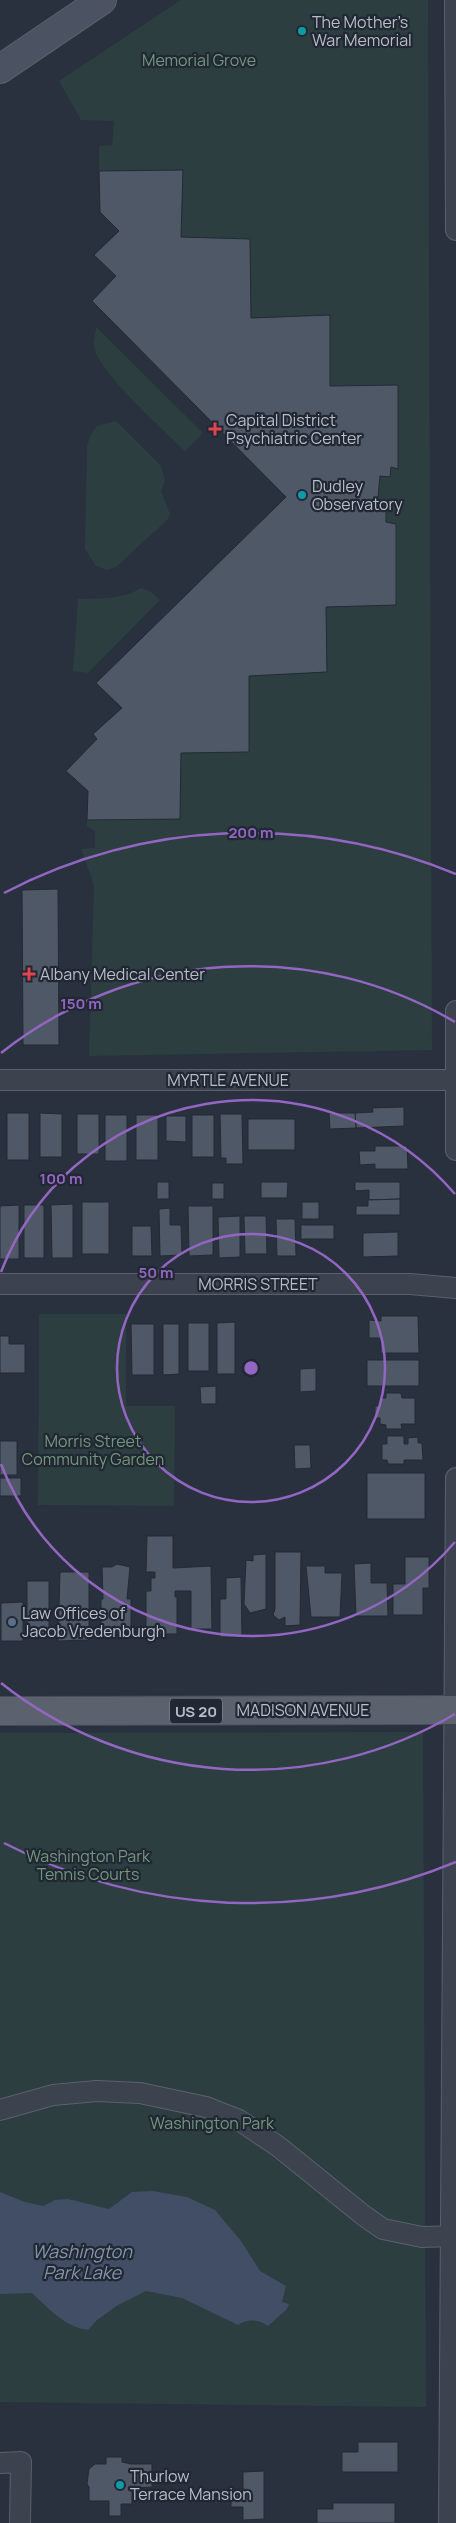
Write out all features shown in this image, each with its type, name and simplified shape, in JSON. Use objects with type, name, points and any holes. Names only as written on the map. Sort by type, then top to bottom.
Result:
[{"type":"main road","name":"MADISON AVENUE","points":[[0,1711],[455,1710]]},
{"type":"street","points":[[0,68],[102,0]]},
{"type":"street","points":[[455,0],[456,230]]},
{"type":"street","points":[[456,1011],[456,1150]]},
{"type":"street","name":"MYRTLE AVENUE","points":[[0,1080],[455,1080]]},
{"type":"street","name":"MORRIS STREET","points":[[0,1284],[410,1284],[456,1288]]},
{"type":"street","points":[[448,2523],[453,2321],[456,1478]]},
{"type":"street","points":[[0,2110],[53,2095],[97,2091],[140,2093],[206,2107],[239,2120],[279,2147],[363,2216],[383,2229],[412,2236],[453,2236]]},
{"type":"street","points":[[0,2463],[21,2462],[20,2523]]},
{"type":"green space","name":"Memorial Grove","points":[[181,0],[428,0],[432,1050],[89,1056],[94,885],[81,849],[95,848],[95,831],[87,826],[87,820],[179,819],[181,753],[249,676],[327,672],[326,607],[396,604],[396,524],[386,522],[386,509],[377,509],[380,476],[390,477],[398,385],[330,386],[251,318],[250,239],[181,237],[183,170],[99,171],[99,146],[112,145],[114,121],[81,120],[59,81]]},
{"type":"green space","points":[[96,327],[203,433],[185,451],[133,400],[107,370],[98,357],[94,346]]},
{"type":"green space","points":[[116,421],[161,466],[165,480],[161,491],[170,514],[167,520],[116,567],[107,570],[96,566],[85,549],[87,446],[90,436],[97,426]]},
{"type":"green space","points":[[141,588],[151,592],[160,600],[88,673],[73,671],[78,599],[126,595]]},
{"type":"green space","name":"Morris Street Community Garden","points":[[39,1314],[126,1314],[126,1406],[175,1406],[174,1506],[38,1505]]},
{"type":"green space","name":"Washington Park","points":[[423,1732],[426,2407],[0,2402],[0,1733]]},
{"type":"water","name":"Washington Park Lake","points":[[152,2191],[187,2197],[215,2210],[241,2241],[260,2271],[286,2286],[282,2302],[289,2304],[286,2310],[268,2326],[261,2322],[253,2321],[238,2325],[182,2298],[146,2291],[118,2305],[97,2320],[88,2330],[65,2321],[32,2293],[0,2294],[0,2192],[25,2202],[43,2206],[55,2200],[68,2199],[109,2209],[132,2192]]},
{"type":"building","name":"Capital District Psychiatric Center","points":[[183,170],[181,237],[250,239],[251,318],[330,315],[330,386],[398,385],[398,469],[391,467],[390,477],[380,476],[377,509],[386,509],[386,522],[396,524],[396,605],[326,607],[327,672],[249,676],[249,752],[181,753],[180,819],[87,820],[88,791],[66,771],[97,739],[93,734],[122,708],[96,683],[286,497],[92,301],[116,276],[94,255],[119,231],[100,212],[99,171]]},
{"type":"building","points":[[58,889],[59,1045],[23,1045],[22,890]]},
{"type":"building","points":[[404,1107],[404,1126],[356,1128],[355,1113],[373,1112],[372,1108]]},
{"type":"building","points":[[7,1113],[29,1113],[29,1160],[7,1160]]},
{"type":"building","points":[[40,1113],[62,1114],[62,1157],[40,1157]]},
{"type":"building","points":[[329,1113],[355,1113],[356,1128],[330,1129]]},
{"type":"building","points":[[77,1114],[99,1114],[99,1154],[77,1154]]},
{"type":"building","points":[[220,1114],[242,1114],[243,1164],[226,1164],[226,1158],[221,1158]]},
{"type":"building","points":[[105,1115],[127,1115],[127,1161],[105,1161]]},
{"type":"building","points":[[136,1115],[158,1115],[158,1160],[136,1160]]},
{"type":"building","points":[[192,1115],[214,1115],[214,1157],[192,1157]]},
{"type":"building","points":[[166,1116],[186,1116],[186,1142],[166,1141]]},
{"type":"building","points":[[248,1119],[295,1119],[295,1150],[248,1150]]},
{"type":"building","points":[[375,1146],[407,1146],[408,1169],[375,1169],[375,1164],[360,1165],[359,1151],[375,1151]]},
{"type":"building","points":[[157,1182],[169,1182],[169,1199],[157,1199]]},
{"type":"building","points":[[261,1182],[288,1182],[287,1198],[261,1198]]},
{"type":"building","points":[[355,1182],[400,1182],[400,1199],[369,1200],[369,1190],[355,1191]]},
{"type":"building","points":[[212,1183],[224,1183],[224,1199],[212,1199]]},
{"type":"building","points":[[400,1199],[400,1215],[356,1215],[356,1206],[368,1206],[368,1200]]},
{"type":"building","points":[[82,1202],[109,1202],[109,1254],[82,1254]]},
{"type":"building","points":[[302,1202],[319,1202],[319,1219],[302,1219]]},
{"type":"building","points":[[73,1204],[73,1258],[52,1258],[51,1205]]},
{"type":"building","points":[[19,1205],[19,1259],[0,1259],[0,1206]]},
{"type":"building","points":[[24,1205],[44,1205],[44,1258],[24,1258]]},
{"type":"building","points":[[188,1206],[213,1206],[213,1255],[189,1256]]},
{"type":"building","points":[[170,1208],[170,1225],[181,1225],[182,1255],[160,1256],[159,1209]]},
{"type":"building","points":[[240,1216],[240,1257],[219,1258],[218,1217]]},
{"type":"building","points":[[244,1216],[266,1216],[267,1254],[245,1254]]},
{"type":"building","points":[[276,1219],[295,1219],[296,1256],[277,1256]]},
{"type":"building","points":[[301,1225],[334,1225],[334,1239],[301,1239]]},
{"type":"building","points":[[132,1226],[151,1226],[152,1256],[132,1256]]},
{"type":"building","points":[[398,1232],[398,1256],[363,1257],[363,1233]]},
{"type":"building","points":[[381,1316],[418,1316],[419,1353],[381,1353],[381,1338],[369,1338],[369,1320],[381,1321]]},
{"type":"building","points":[[235,1322],[235,1374],[217,1374],[217,1323]]},
{"type":"building","points":[[188,1323],[209,1323],[209,1371],[188,1371]]},
{"type":"building","points":[[131,1324],[154,1324],[154,1375],[132,1375]]},
{"type":"building","points":[[163,1324],[179,1324],[179,1374],[163,1375]]},
{"type":"building","points":[[0,1336],[9,1336],[9,1344],[25,1344],[25,1373],[0,1373]]},
{"type":"building","points":[[367,1360],[419,1360],[419,1386],[367,1386]]},
{"type":"building","points":[[316,1368],[316,1391],[300,1392],[300,1369]]},
{"type":"building","points":[[216,1386],[216,1404],[201,1404],[200,1387]]},
{"type":"building","points":[[386,1393],[401,1393],[402,1398],[415,1398],[415,1424],[401,1424],[402,1429],[386,1429],[386,1425],[380,1424],[380,1418],[375,1418],[375,1406],[380,1406],[380,1398],[386,1398]]},
{"type":"building","points":[[387,1436],[404,1436],[404,1444],[408,1444],[408,1438],[418,1437],[418,1443],[422,1443],[423,1460],[404,1460],[404,1464],[388,1464],[387,1460],[382,1460],[382,1444],[387,1444]]},
{"type":"building","points":[[0,1441],[17,1441],[17,1475],[0,1475]]},
{"type":"building","points":[[294,1445],[310,1445],[311,1468],[295,1469]]},
{"type":"building","points":[[367,1473],[425,1473],[425,1519],[367,1519]]},
{"type":"building","points":[[0,1478],[21,1478],[21,1496],[0,1496]]},
{"type":"building","points":[[147,1536],[173,1536],[173,1568],[211,1566],[212,1629],[191,1629],[191,1591],[175,1591],[175,1597],[177,1597],[177,1634],[146,1634],[146,1591],[151,1591],[151,1578],[155,1578],[155,1572],[146,1572]]},
{"type":"building","points":[[275,1552],[301,1552],[300,1625],[285,1626],[285,1617],[279,1620],[273,1615],[275,1609]]},
{"type":"building","points":[[266,1554],[266,1609],[250,1613],[244,1604],[246,1560],[253,1561],[253,1555]]},
{"type":"building","points":[[405,1557],[429,1557],[429,1588],[423,1588],[423,1615],[393,1615],[393,1584],[405,1584]]},
{"type":"building","points":[[371,1563],[371,1583],[387,1583],[388,1616],[356,1616],[354,1564]]},
{"type":"building","points":[[117,1564],[130,1567],[127,1599],[131,1599],[131,1632],[101,1632],[102,1567],[112,1567]]},
{"type":"building","points":[[306,1566],[325,1566],[325,1573],[342,1573],[340,1617],[311,1617]]},
{"type":"building","points":[[60,1572],[89,1572],[89,1640],[58,1641]]},
{"type":"building","points":[[241,1577],[242,1637],[220,1637],[220,1599],[226,1599],[226,1578]]},
{"type":"building","points":[[27,1581],[49,1581],[49,1634],[27,1634]]},
{"type":"building","name":"Law Offices of Jacob Vredenburgh","points":[[23,1602],[23,1641],[1,1641],[1,1603]]},
{"type":"building","points":[[358,2442],[398,2442],[398,2472],[342,2472],[342,2452],[358,2452]]},
{"type":"building","name":"Thurlow Terrace Mansion","points":[[106,2457],[122,2457],[122,2462],[131,2464],[152,2464],[152,2487],[132,2488],[132,2504],[121,2504],[121,2516],[109,2516],[109,2501],[89,2501],[89,2487],[87,2484],[89,2469],[95,2464],[106,2464]]},
{"type":"building","points":[[264,2471],[264,2519],[243,2520],[243,2507],[231,2507],[231,2489],[243,2489],[243,2472]]},
{"type":"building","points":[[333,2503],[395,2503],[395,2523],[317,2523],[317,2509],[333,2509]]},
{"type":"place","name":"The Mother’s War Memorial","points":[[302,31]]},
{"type":"place","name":"Capital District Psychiatric Center","points":[[215,429]]},
{"type":"place","name":"Dudley Observatory","points":[[302,495]]},
{"type":"place","name":"Albany Medical Center","points":[[29,974]]},
{"type":"place","name":"Law Offices of Jacob Vredenburgh","points":[[12,1622]]},
{"type":"place","name":"Thurlow Terrace Mansion","points":[[120,2485]]},
{"type":"park label","name":"Washington Park Tennis Courts","points":[[88,1865]]}]
